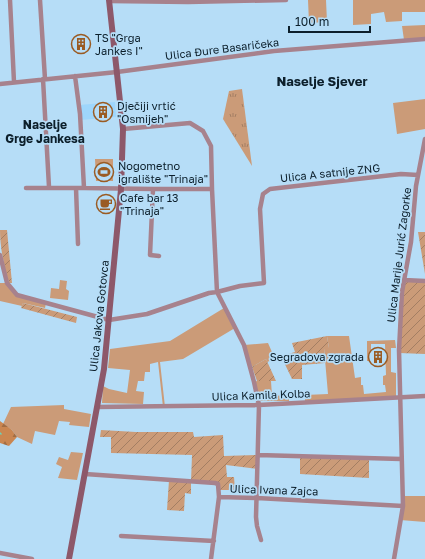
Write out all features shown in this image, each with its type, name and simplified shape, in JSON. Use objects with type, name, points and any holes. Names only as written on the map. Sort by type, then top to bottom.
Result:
[{"type":"street","points":[[10,0],[14,82]]},
{"type":"street","points":[[40,0],[49,188]]},
{"type":"street","points":[[109,1],[188,2],[286,0]]},
{"type":"street","name":"Ulica Jakova Gotovca","points":[[69,559],[104,369],[121,189],[123,129],[109,1]]},
{"type":"street","name":"Ulica Đure Basaričeka","points":[[0,84],[117,72],[274,51],[425,39]]},
{"type":"street","points":[[75,76],[80,114],[84,188]]},
{"type":"street","points":[[123,129],[190,123],[203,131],[211,146],[217,292],[244,345],[255,384],[259,406],[257,526],[260,540]]},
{"type":"street","name":"Ulica Marije Jurić Zagorke","points":[[394,559],[403,506],[399,398],[400,321],[404,280],[411,242],[418,175],[425,139]]},
{"type":"street","name":"Ulica A satnije ZNG","points":[[217,292],[240,286],[264,283],[260,209],[263,194],[270,189],[400,174],[418,175]]},
{"type":"street","points":[[26,188],[212,189]]},
{"type":"street","points":[[76,188],[78,244]]},
{"type":"street","points":[[153,189],[150,255],[159,256]]},
{"type":"street","points":[[0,255],[7,283],[17,295],[109,320],[147,314],[217,292]]},
{"type":"street","points":[[404,280],[425,281]]},
{"type":"street","name":"Ulica Kamila Kolba","points":[[97,407],[259,406],[425,396]]},
{"type":"street","points":[[258,455],[401,459]]},
{"type":"street","name":"Ulica Ivana Zajca","points":[[85,474],[215,483],[218,484],[219,497],[403,506]]},
{"type":"street","points":[[212,559],[219,497]]},
{"type":"street","points":[[121,536],[214,541]]},
{"type":"street","points":[[1,559],[1,553],[32,559]]},
{"type":"shaded area","points":[[115,102],[116,117],[80,120],[79,105]]},
{"type":"green space","points":[[308,0],[326,0],[327,22],[309,23]]},
{"type":"green space","points":[[353,0],[425,0],[425,12],[402,12],[402,21],[386,22],[384,12],[371,14],[371,24],[353,25]]},
{"type":"green space","points":[[425,25],[425,39],[404,40],[402,26]]},
{"type":"green space","points":[[242,89],[252,166],[223,119],[229,91]]},
{"type":"green space","points":[[425,99],[425,129],[397,134],[393,103]]},
{"type":"green space","name":"Nogometno igralište \"Trinaja\"","points":[[95,159],[113,159],[113,181],[96,181]]},
{"type":"green space","points":[[0,230],[7,230],[12,283],[9,283],[4,264]]},
{"type":"green space","points":[[418,232],[425,232],[425,274]]},
{"type":"green space","points":[[60,280],[67,281],[66,289],[69,291],[68,300],[50,298],[51,288],[59,289]]},
{"type":"green space","points":[[404,280],[425,281],[425,354],[399,353]]},
{"type":"green space","points":[[0,283],[7,283],[17,295],[46,303],[45,308],[23,303],[22,306],[0,301]]},
{"type":"green space","points":[[23,303],[77,317],[76,323],[21,308]]},
{"type":"green space","points":[[224,308],[235,328],[183,359],[160,362],[165,407],[163,407],[158,362],[150,364],[150,372],[145,372],[144,381],[138,381],[136,391],[144,392],[143,404],[102,403],[103,386],[127,393],[130,370],[108,368],[110,349],[170,341]]},
{"type":"green space","points":[[327,336],[349,336],[355,378],[361,377],[361,385],[363,385],[364,394],[386,392],[385,385],[383,385],[383,376],[386,375],[385,344],[371,344],[371,361],[367,361],[367,341],[395,340],[396,348],[391,348],[391,372],[396,373],[396,397],[305,403],[305,395],[328,394],[324,348],[329,348]]},
{"type":"green space","points":[[327,336],[329,348],[324,349],[325,363],[302,365],[302,379],[292,379],[281,356],[295,352],[292,343]]},
{"type":"green space","points":[[268,343],[275,359],[267,362],[266,359],[252,367],[244,345]]},
{"type":"green space","points":[[266,359],[276,381],[257,381],[252,367]]},
{"type":"green space","points":[[271,381],[272,396],[289,395],[289,401],[258,401],[254,382]]},
{"type":"green space","points":[[64,405],[64,409],[91,414],[89,427],[69,425],[70,422],[59,421],[55,435],[35,431],[32,444],[17,437],[12,430],[3,424],[11,407]]},
{"type":"green space","points":[[0,421],[12,430],[17,437],[9,446],[0,443]]},
{"type":"green space","points":[[101,430],[136,432],[193,432],[194,437],[223,435],[224,456],[257,455],[258,469],[226,465],[227,477],[234,477],[235,490],[220,490],[218,484],[191,482],[192,455],[111,453],[111,437],[100,437]]},
{"type":"green space","points":[[71,452],[83,453],[77,480],[58,478],[62,467],[56,464],[59,457],[68,460]]},
{"type":"green space","points":[[300,456],[369,459],[369,478],[300,474]]},
{"type":"green space","points":[[169,480],[191,482],[191,494],[185,493],[184,511],[167,510]]},
{"type":"green space","points":[[402,496],[425,496],[425,522],[400,520]]},
{"type":"place","name":"TS \"Grga Jankes I\"","points":[[81,44]]},
{"type":"place","name":"Dječiji vrtić \"Osmijeh\"","points":[[103,112]]},
{"type":"place","name":"Nogometno igralište \"Trinaja\"","points":[[104,172]]},
{"type":"place","name":"Cafe bar 13 \"Trinaja\"","points":[[106,204]]},
{"type":"place","name":"Segradova zgrada","points":[[378,357]]},
{"type":"district","name":"Naselje Sjever","points":[[322,81]]},
{"type":"district","name":"Naselje Grge Jankesa","points":[[45,132]]}]
